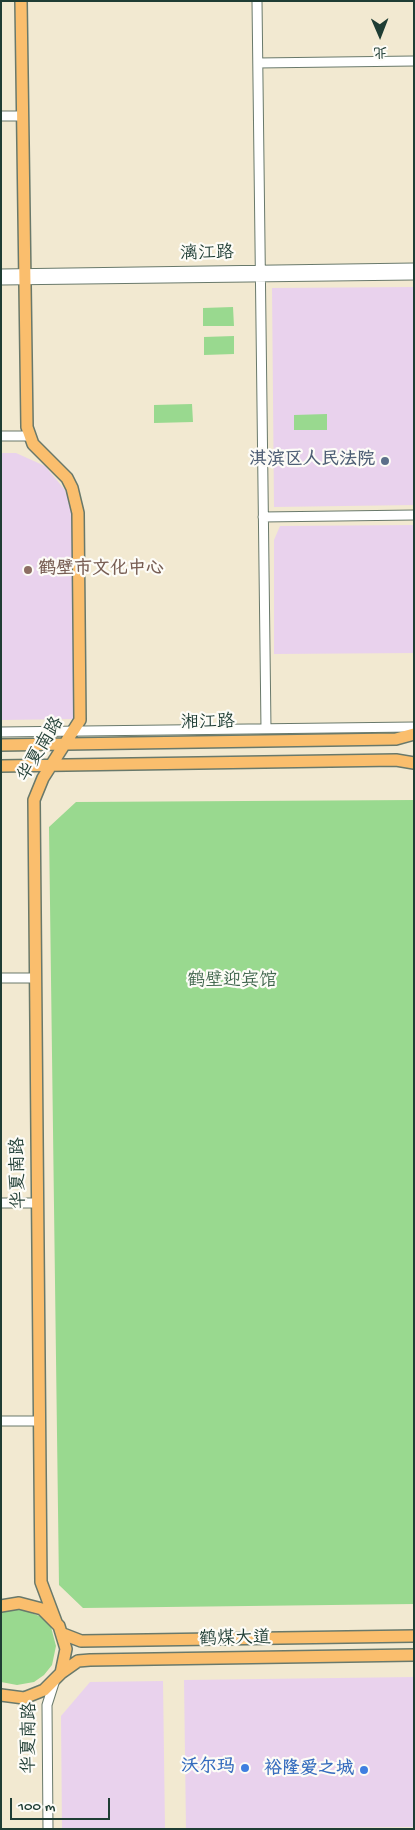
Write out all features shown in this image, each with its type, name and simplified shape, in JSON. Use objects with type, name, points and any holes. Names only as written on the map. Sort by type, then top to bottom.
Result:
[{"type":"main road","points":[[21,1],[28,436]]},
{"type":"main road","name":"华夏南路","points":[[28,436],[33,444],[67,478],[72,488],[78,513],[80,720],[76,731],[52,765],[34,800],[41,1582],[56,1622]]},
{"type":"main road","name":"湘江路","points":[[1,745],[396,739],[414,734]]},
{"type":"main road","points":[[1,766],[396,760],[414,763]]},
{"type":"main road","points":[[1,1606],[19,1603],[35,1606],[49,1614],[56,1622],[63,1634],[66,1649],[58,1676]]},
{"type":"main road","name":"鹤煤大道","points":[[63,1634],[81,1641],[414,1636]]},
{"type":"main road","name":"鹤煤大道","points":[[1,1695],[17,1698],[31,1696],[44,1690],[58,1676],[78,1661],[414,1655]]},
{"type":"street","points":[[257,1],[266,729]]},
{"type":"street","points":[[258,63],[414,61]]},
{"type":"street","points":[[1,116],[23,116]]},
{"type":"street","name":"漓江路","points":[[260,274],[414,268]]},
{"type":"street","name":"漓江路","points":[[1,274],[25,277]]},
{"type":"street","name":"漓江路","points":[[1,280],[25,277],[260,274],[414,275]]},
{"type":"street","points":[[1,436],[28,436]]},
{"type":"street","points":[[263,516],[414,514]]},
{"type":"street","points":[[1,732],[414,727]]},
{"type":"street","points":[[1,978],[36,978]]},
{"type":"street","points":[[1,1203],[38,1203]]},
{"type":"street","points":[[1,1421],[40,1421]]},
{"type":"street","name":"华夏南路","points":[[48,1829],[47,1705],[49,1693],[58,1676]]},
{"type":"shaded area","points":[[414,287],[414,505],[274,507],[272,288]]},
{"type":"shaded area","points":[[1,453],[16,453],[45,466],[65,490],[74,516],[75,719],[1,720]]},
{"type":"shaded area","points":[[414,525],[414,653],[274,654],[274,540],[280,526]]},
{"type":"shaded area","points":[[414,1677],[414,1827],[186,1829],[184,1680]]},
{"type":"shaded area","points":[[163,1681],[165,1829],[62,1829],[61,1716],[90,1682]]},
{"type":"green space","points":[[233,307],[234,326],[203,326],[203,308]]},
{"type":"green space","points":[[234,336],[234,354],[204,355],[204,337]]},
{"type":"green space","points":[[192,404],[193,422],[154,423],[154,405]]},
{"type":"green space","points":[[327,414],[327,430],[294,430],[294,415]]},
{"type":"green space","name":"鹤壁迎宾馆","points":[[414,800],[414,1604],[83,1608],[59,1585],[49,827],[76,802]]},
{"type":"green space","points":[[18,1608],[42,1617],[51,1627],[56,1646],[52,1665],[44,1675],[34,1682],[17,1685],[1,1682],[1,1612]]},
{"type":"place","name":"淇滨区人民法院","points":[[385,461]]},
{"type":"place","name":"鹤壁市文化中心","points":[[28,570]]},
{"type":"place","name":"沃尔玛","points":[[245,1768]]},
{"type":"place","name":"裕隆爱之城","points":[[364,1770]]}]
